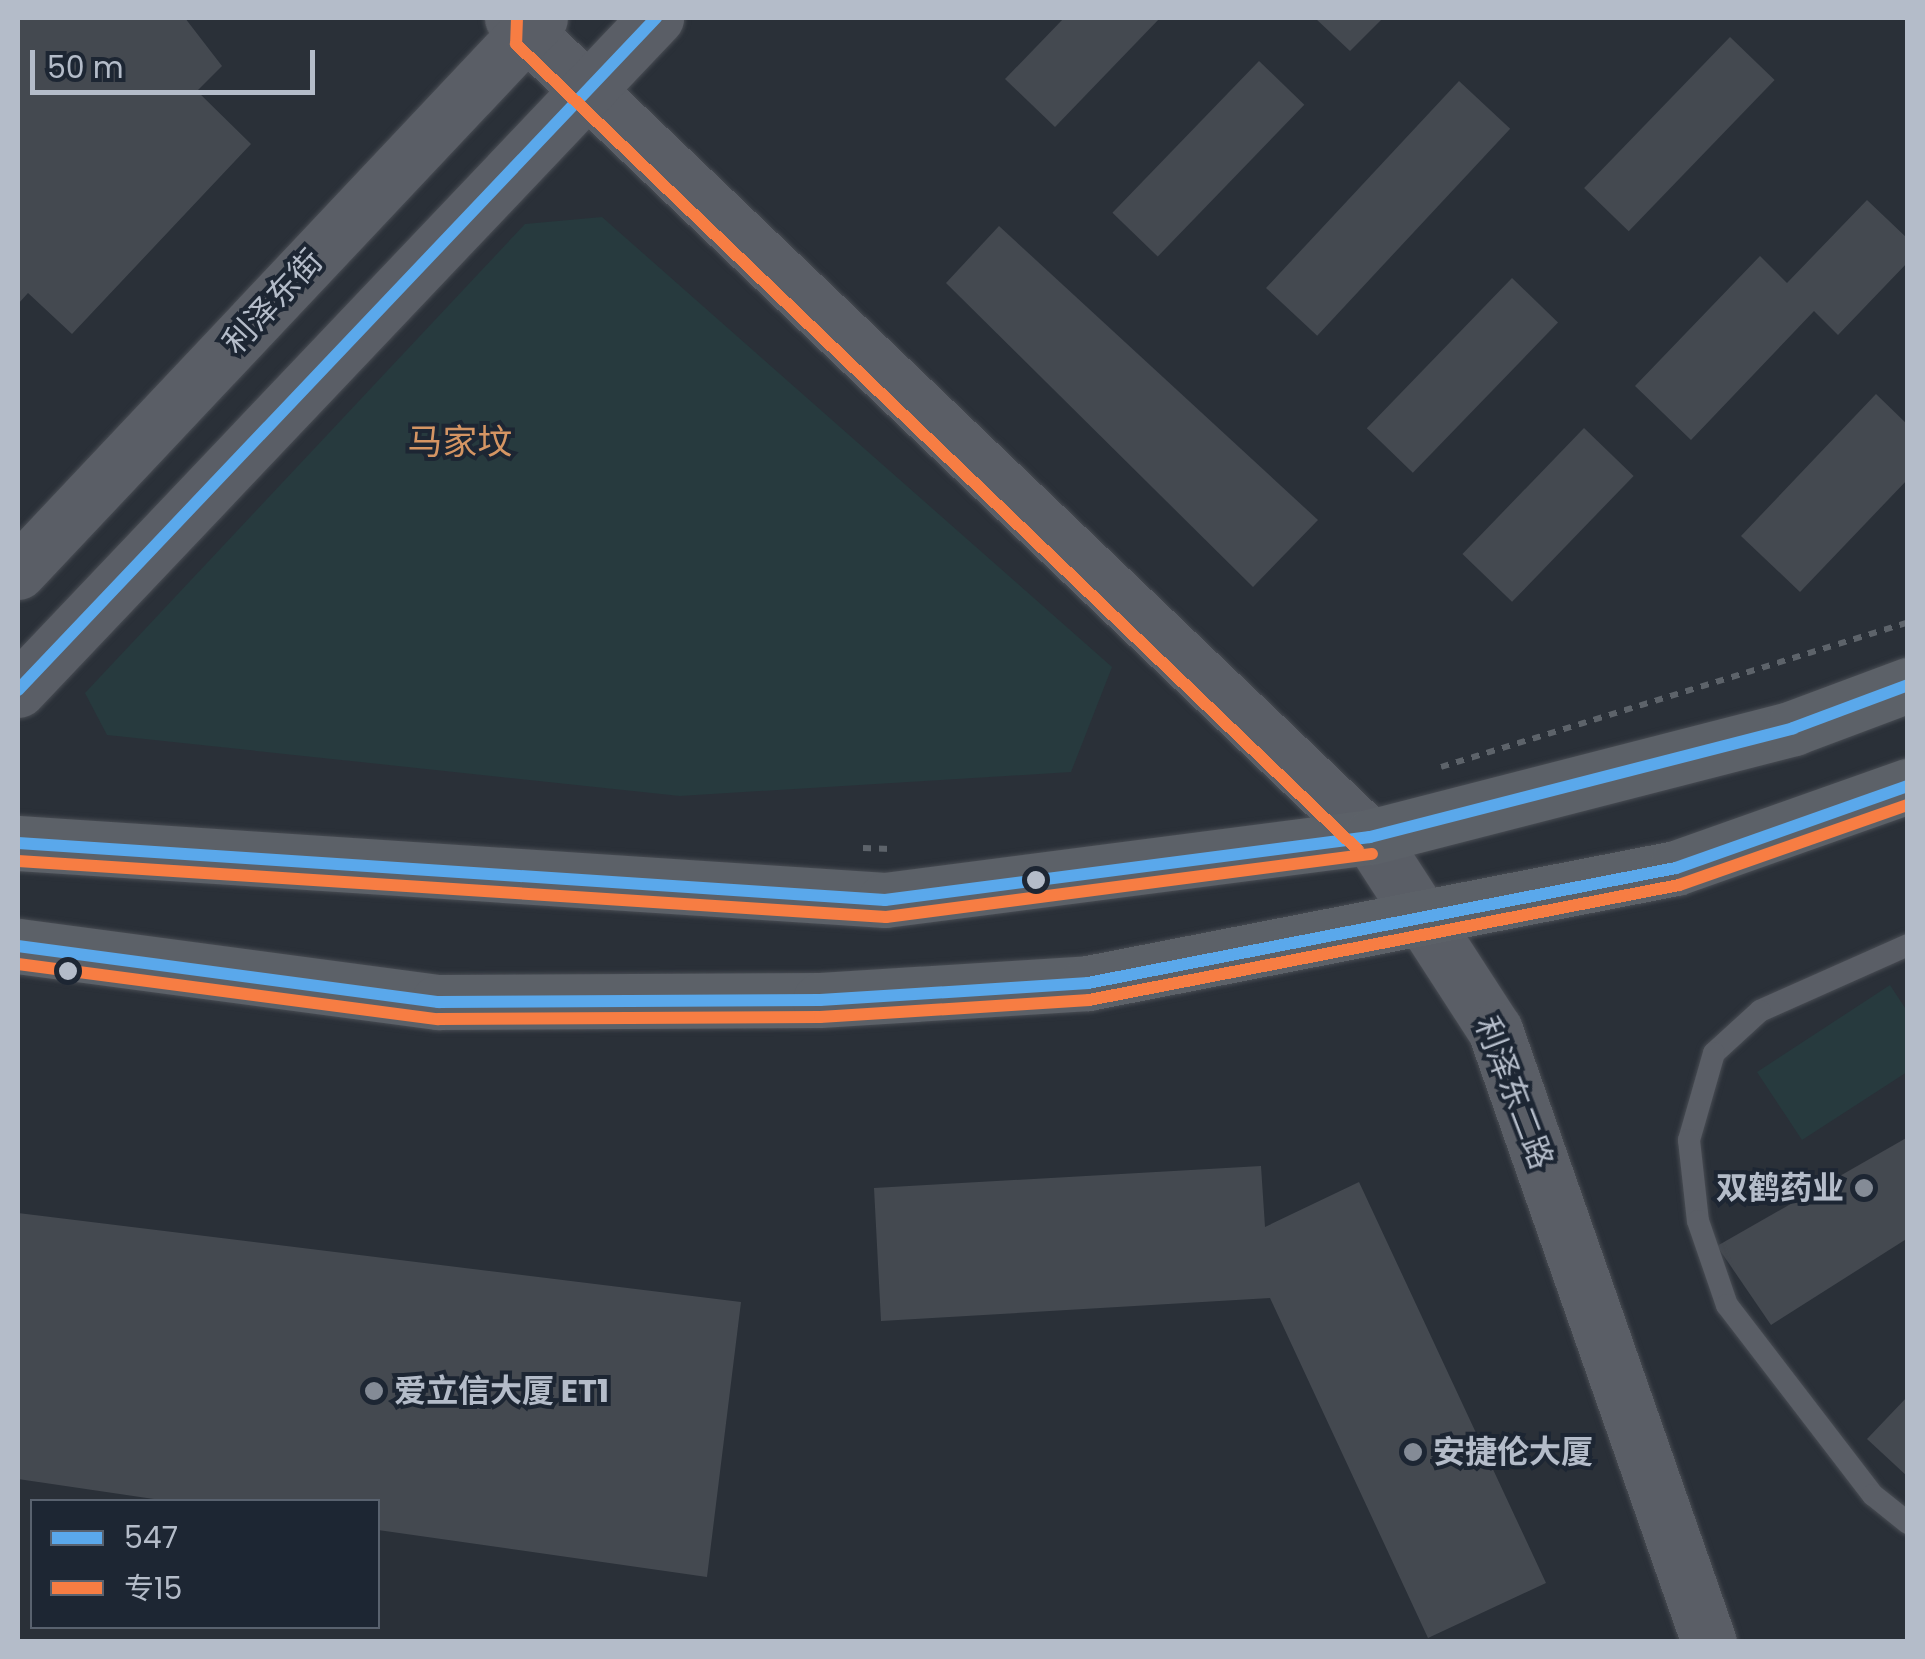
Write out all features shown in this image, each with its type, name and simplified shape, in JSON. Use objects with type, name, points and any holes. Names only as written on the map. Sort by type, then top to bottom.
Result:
[{"type":"main road","points":[[18,843],[885,900],[1370,836],[1793,728],[1908,684]]},
{"type":"main road","points":[[18,946],[438,1002],[820,1000],[1088,983],[1676,868],[1908,786]]},
{"type":"street","points":[[18,690],[656,18]]},
{"type":"street","name":"利泽东二路","points":[[527,22],[588,89],[1370,836],[1427,918],[1496,1030],[1709,1642]]},
{"type":"street","name":"利泽东街","points":[[18,572],[527,22]]},
{"type":"lane","points":[[1908,945],[1760,1010],[1714,1053],[1689,1140],[1698,1221],[1727,1305],[1873,1495],[1908,1523]]},
{"type":"path","points":[[1422,772],[1908,622]]},
{"type":"path","points":[[852,848],[909,847]]},
{"type":"green space","points":[[602,217],[1112,667],[1071,772],[680,796],[107,735],[85,693],[525,224]]},
{"type":"green space","points":[[1890,985],[1907,1011],[1907,1072],[1802,1140],[1757,1072]]},
{"type":"building","points":[[18,18],[185,18],[222,66],[197,91],[251,144],[72,334],[28,293],[18,304]]},
{"type":"building","points":[[1064,18],[1160,18],[1055,127],[1005,79]]},
{"type":"building","points":[[1315,18],[1383,18],[1350,51]]},
{"type":"building","points":[[1730,37],[1775,80],[1629,231],[1584,188]]},
{"type":"building","points":[[1259,61],[1304,105],[1158,257],[1112,213]]},
{"type":"building","points":[[1459,81],[1510,129],[1317,336],[1266,288]]},
{"type":"building","points":[[1867,200],[1908,239],[1908,262],[1838,335],[1814,311],[1691,440],[1635,386],[1760,256],[1787,283]]},
{"type":"building","points":[[999,226],[1318,520],[1253,587],[946,283]]},
{"type":"building","points":[[1512,278],[1558,322],[1413,473],[1367,428]]},
{"type":"building","points":[[1876,394],[1908,425],[1908,479],[1800,592],[1741,536]]},
{"type":"building","points":[[1584,428],[1634,476],[1512,602],[1462,554]]},
{"type":"building","name":"双鹤药业","points":[[1908,1137],[1908,1238],[1771,1325],[1717,1246]]},
{"type":"building","name":"安捷伦大厦","points":[[1261,1166],[1265,1227],[1359,1182],[1546,1583],[1428,1638],[1270,1298],[881,1321],[874,1188]]},
{"type":"building","name":"爱立信大厦 ET1","points":[[18,1213],[741,1302],[707,1577],[380,1530],[380,1499],[154,1499],[18,1479]]},
{"type":"building","points":[[1908,1396],[1908,1477],[1867,1439]]},
{"type":"transit line","name":"专15","points":[[517,18],[516,44],[1358,850]]},
{"type":"transit line","name":"547","points":[[18,690],[656,18]]},
{"type":"transit line","name":"547","points":[[18,843],[885,900],[1370,837],[1793,728],[1908,685]]},
{"type":"transit line","name":"547","points":[[18,946],[438,1002],[820,1000],[1088,983],[1676,868],[1908,786]]},
{"type":"transit line","name":"专15","points":[[18,964],[438,1019],[820,1017],[1089,1000],[1679,885],[1908,805]]},
{"type":"transit line","name":"专15","points":[[18,861],[886,917],[1372,854]]},
{"type":"place","name":"双鹤药业","points":[[1864,1188]]},
{"type":"place","name":"爱立信大厦 ET1","points":[[374,1391]]},
{"type":"place","name":"安捷伦大厦","points":[[1413,1452]]},
{"type":"district","name":"马家坟","points":[[460,442]]}]
